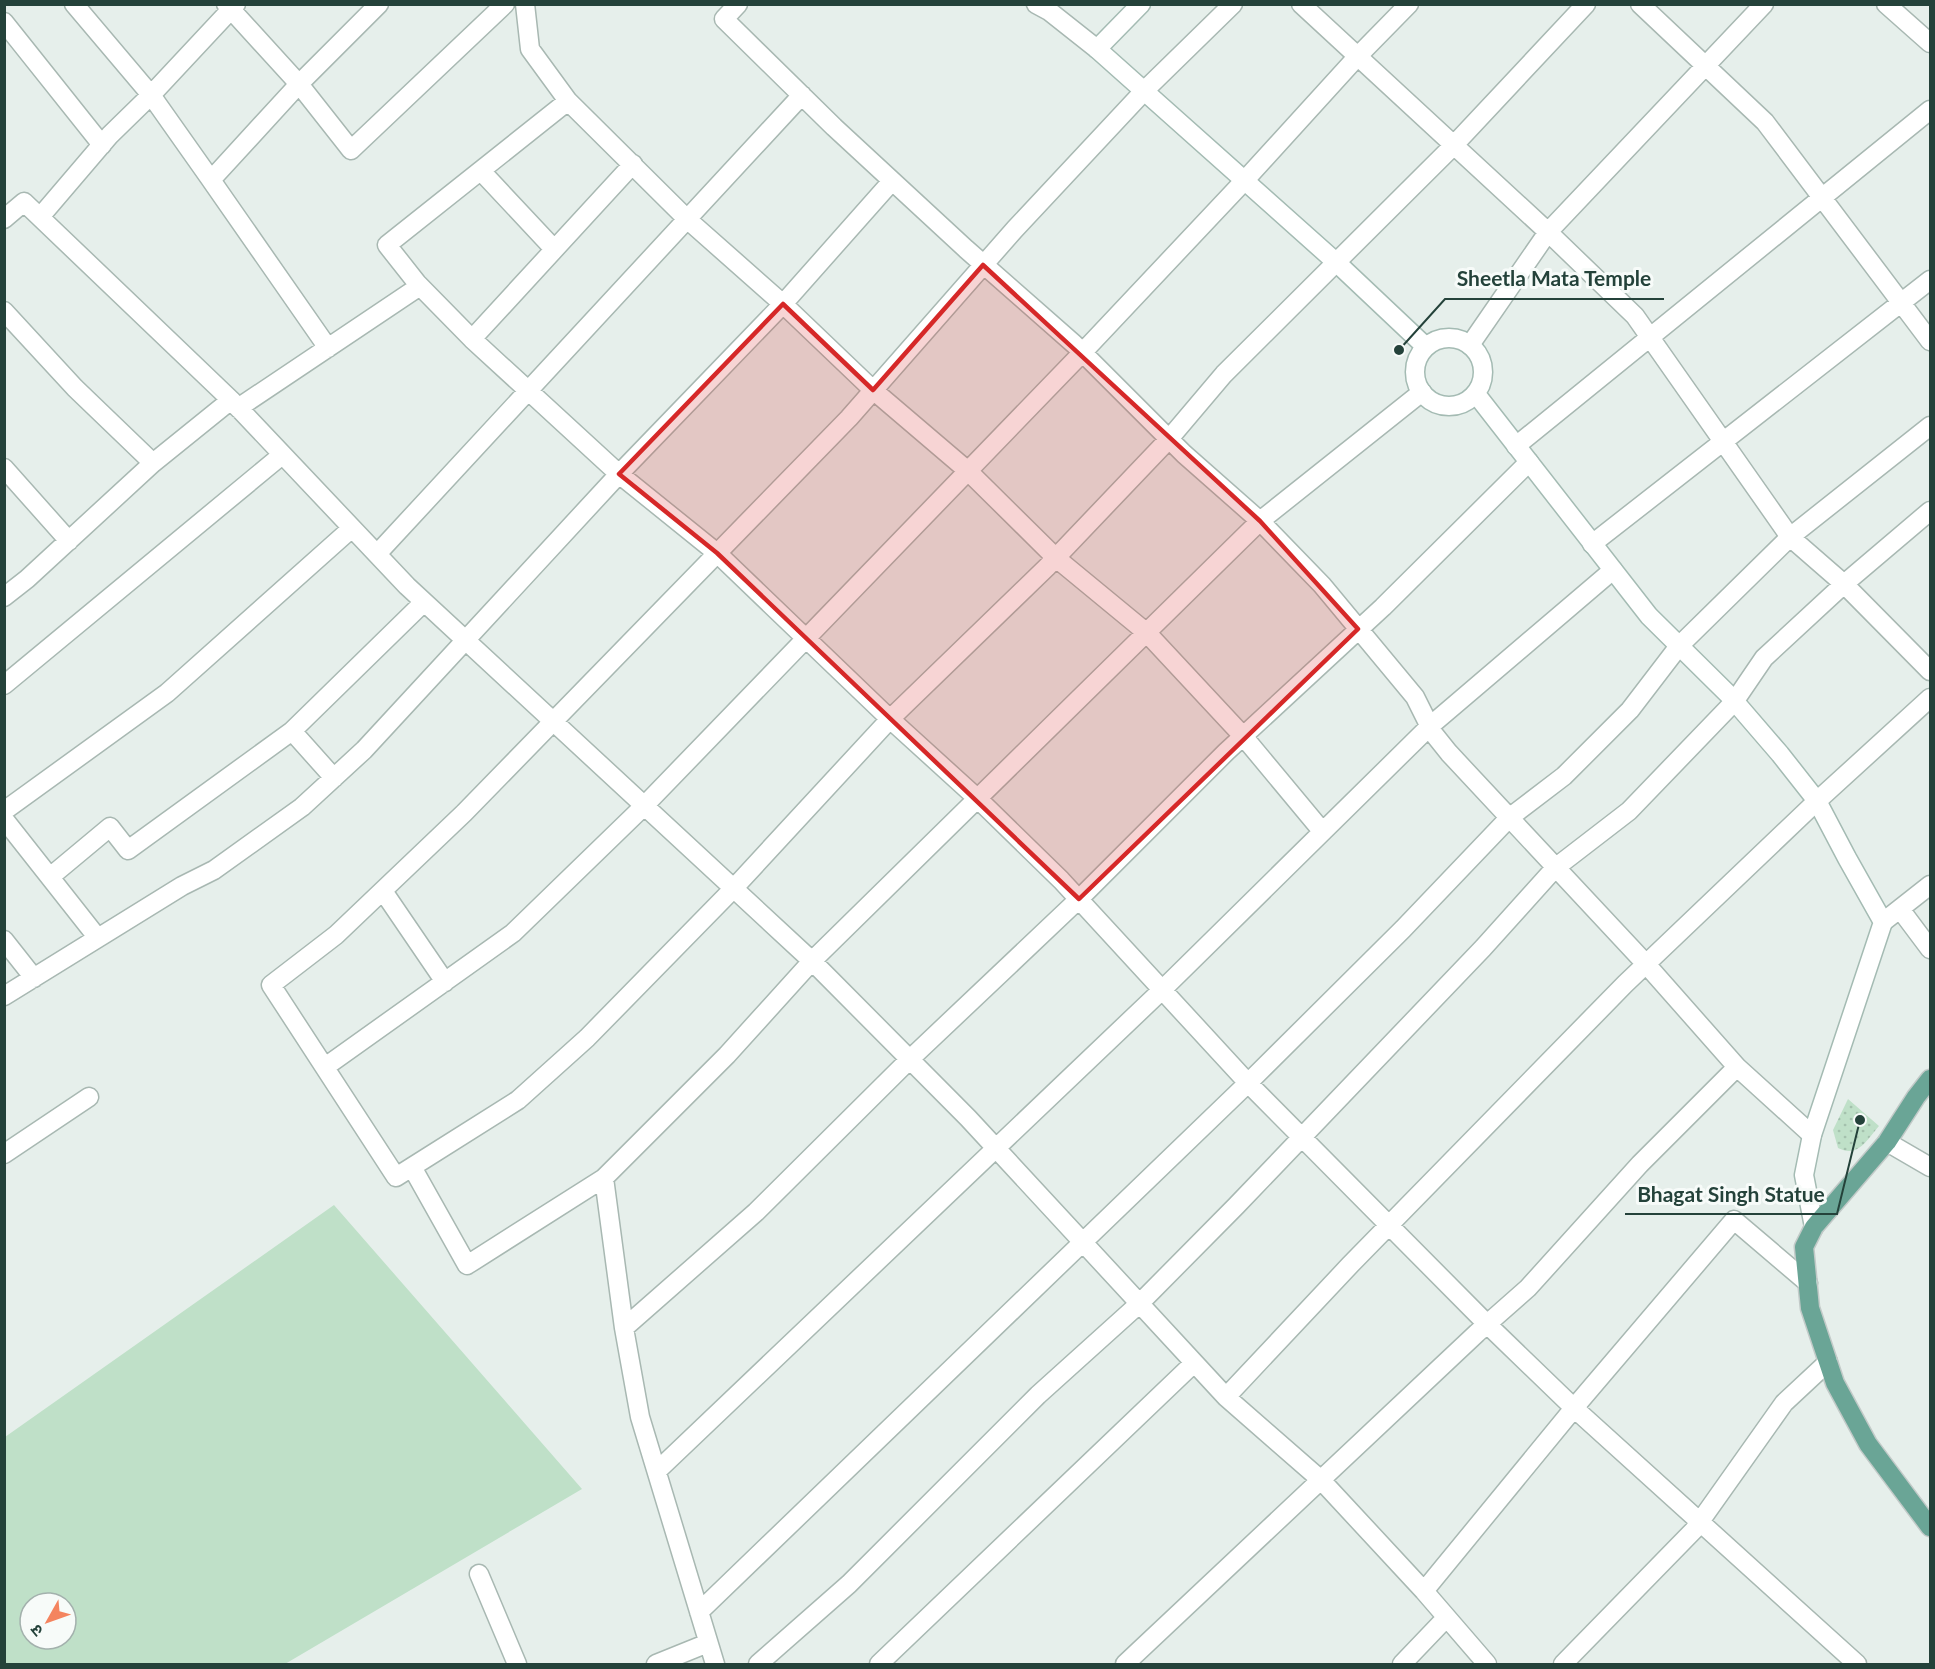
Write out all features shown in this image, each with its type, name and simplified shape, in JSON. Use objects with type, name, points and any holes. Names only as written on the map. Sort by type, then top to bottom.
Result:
[{"type":"main road","points":[[1930,1079],[1887,1142],[1814,1227],[1804,1247],[1810,1308],[1835,1383],[1868,1444],[1930,1527]]},
{"type":"street","points":[[74,4],[151,95],[328,348]]},
{"type":"street","points":[[211,180],[299,84],[379,4]]},
{"type":"street","points":[[40,217],[102,145],[151,95],[231,6],[299,84],[351,150],[505,4]]},
{"type":"street","points":[[525,4],[530,49],[568,101],[688,219],[783,304],[873,390],[968,471],[1056,558],[1147,633],[1243,736],[1322,831]]},
{"type":"street","points":[[738,4],[724,19],[892,181],[1082,353],[1169,439],[1260,521],[1322,585],[1415,697],[1430,726],[1449,753],[1646,964],[1737,1067],[1812,1135]]},
{"type":"street","points":[[1036,4],[1049,11],[1145,90],[1337,262],[1426,347]]},
{"type":"street","points":[[1097,49],[1141,4]]},
{"type":"street","points":[[1233,4],[1145,90],[984,265],[849,418],[464,813],[336,935],[272,985],[396,1176],[518,1100],[587,1038],[733,889],[890,719],[1056,558],[1169,439],[1224,374],[1453,146],[1586,4]]},
{"type":"street","points":[[1301,4],[1548,232],[1635,316],[1790,537],[1844,584],[1930,671]]},
{"type":"street","points":[[325,1067],[513,933],[644,806],[1082,353],[1408,4]]},
{"type":"street","points":[[1640,4],[1765,122],[1930,341]]},
{"type":"street","points":[[1470,345],[1548,232],[1764,4]]},
{"type":"street","points":[[1886,4],[1930,43]]},
{"type":"street","points":[[4,22],[102,145]]},
{"type":"street","points":[[377,554],[802,95]]},
{"type":"street","points":[[568,101],[387,245],[420,286],[472,339],[619,474],[717,553],[804,638],[978,799],[1079,899],[1248,1083],[1487,1324],[1574,1408],[1857,1665]]},
{"type":"street","points":[[1516,446],[1930,110]]},
{"type":"street","points":[[472,339],[633,164]]},
{"type":"street","points":[[481,171],[554,249]]},
{"type":"street","points":[[4,996],[182,886],[214,870],[302,807],[334,778],[364,750],[619,474],[783,304],[892,181]]},
{"type":"street","points":[[4,219],[24,202],[235,404],[424,602],[812,962],[996,1148],[1226,1397],[1321,1480],[1424,1591],[1487,1665]]},
{"type":"street","points":[[1592,544],[1930,280]]},
{"type":"street","points":[[4,597],[69,541],[153,463],[235,404],[328,348],[420,286]]},
{"type":"street","points":[[4,311],[75,388],[153,463]]},
{"type":"street","points":[[1449,338],[1461,340],[1470,345],[1478,353],[1483,367],[1484,376],[1476,394],[1460,405],[1443,406],[1430,400],[1417,384],[1415,370],[1419,356],[1426,347],[1449,338]]},
{"type":"street","points":[[412,1167],[467,1265],[604,1178],[727,1055],[812,962],[1260,521],[1422,392]]},
{"type":"street","points":[[1476,394],[1649,616],[1734,702],[1780,754],[1817,801],[1846,858],[1883,922]]},
{"type":"street","points":[[699,1612],[1248,1083],[1403,929],[1509,818],[1564,776],[1630,710],[1679,646],[1790,537],[1930,426]]},
{"type":"street","points":[[4,685],[282,455]]},
{"type":"street","points":[[624,1328],[756,1212],[909,1060],[1079,899],[1243,736],[1383,607],[1529,462]]},
{"type":"street","points":[[4,468],[69,541]]},
{"type":"street","points":[[758,1665],[849,1584],[1038,1395],[1139,1304],[1483,948],[1555,868],[1629,811],[1734,702],[1764,658],[1844,584],[1930,511]]},
{"type":"street","points":[[4,811],[167,693],[352,528]]},
{"type":"street","points":[[657,1472],[1162,990],[1430,726],[1613,570]]},
{"type":"street","points":[[50,877],[110,827],[128,850],[292,731],[424,602]]},
{"type":"street","points":[[1226,1397],[1390,1225],[1646,964],[1817,801],[1930,698]]},
{"type":"street","points":[[292,731],[334,778]]},
{"type":"street","points":[[4,819],[97,937]]},
{"type":"street","points":[[1814,1227],[1804,1175],[1812,1135],[1883,922],[1930,885]]},
{"type":"street","points":[[383,891],[445,982]]},
{"type":"street","points":[[1900,909],[1930,949]]},
{"type":"street","points":[[4,940],[34,978]]},
{"type":"street","points":[[1125,1665],[1528,1288],[1640,1164],[1737,1067]]},
{"type":"street","points":[[4,1154],[89,1097]]},
{"type":"street","points":[[1887,1142],[1930,1167]]},
{"type":"street","points":[[604,1178],[624,1328],[640,1417],[714,1665]]},
{"type":"street","points":[[1424,1591],[1574,1408],[1734,1220],[1808,1283]]},
{"type":"street","points":[[1563,1665],[1700,1521],[1784,1403],[1828,1362]]},
{"type":"street","points":[[879,1665],[1194,1363]]},
{"type":"street","points":[[479,1574],[517,1665]]},
{"type":"street","points":[[1402,1665],[1446,1618]]},
{"type":"street","points":[[656,1665],[708,1643]]},
{"type":"highlighted area","points":[[983,265],[1260,521],[1358,629],[1079,899],[717,553],[619,474],[783,304],[873,390]]},
{"type":"green space","points":[[1848,1099],[1879,1126],[1861,1146],[1845,1151],[1838,1148],[1833,1130]]},
{"type":"green space","points":[[334,1205],[582,1489],[285,1664],[5,1664],[5,1437]]},
{"type":"place","name":"Sheetla Mata Temple","points":[[1399,350]]},
{"type":"place","name":"Bhagat Singh Statue","points":[[1860,1120]]}]
